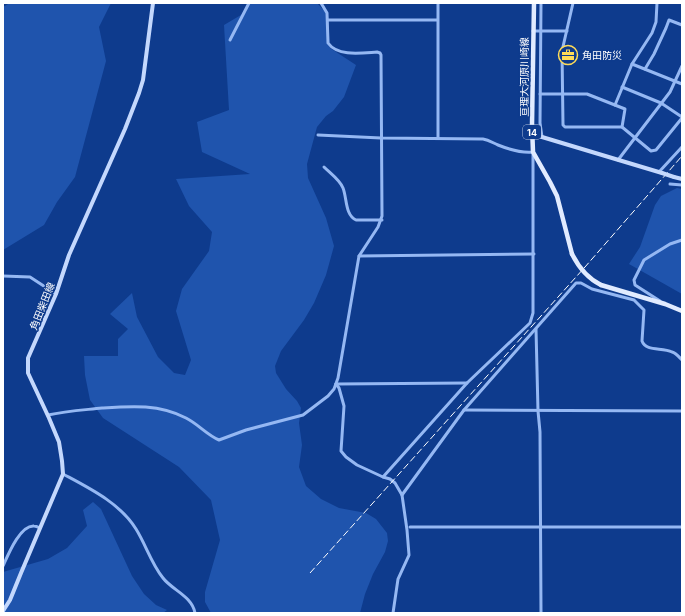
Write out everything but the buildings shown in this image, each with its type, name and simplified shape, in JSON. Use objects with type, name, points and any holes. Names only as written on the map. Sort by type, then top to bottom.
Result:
[{"type":"main road","name":"角田柴田線","points":[[3,611],[10,600],[63,474],[59,442],[28,373],[28,358],[56,294],[69,255],[139,93],[144,73],[153,3]]},
{"type":"main road","name":"亘理大河原川崎線","points":[[534,3],[533,31],[537,136],[533,152],[556,196],[572,254],[578,266],[594,281],[601,285],[665,304],[682,311]]},
{"type":"main road","points":[[537,136],[682,179]]},
{"type":"street","points":[[230,40],[249,3]]},
{"type":"street","points":[[48,415],[84,409],[134,406],[157,407],[187,418],[219,440],[246,430],[302,415],[328,396],[336,384],[360,256],[382,220],[381,55],[377,52],[352,53],[334,49],[328,42],[328,20],[326,9],[322,3]]},
{"type":"street","points":[[438,3],[438,138]]},
{"type":"street","points":[[537,136],[540,123],[541,3]]},
{"type":"street","points":[[573,3],[562,51],[563,125],[565,127],[622,127],[651,151],[656,150],[682,118],[661,103],[622,87]]},
{"type":"street","points":[[615,105],[632,64],[652,33],[656,22],[657,3]]},
{"type":"street","points":[[328,20],[437,20]]},
{"type":"street","points":[[645,69],[654,54],[669,20],[682,25]]},
{"type":"street","points":[[533,31],[567,31]]},
{"type":"street","points":[[632,64],[682,84]]},
{"type":"street","points":[[618,160],[634,137],[670,92],[682,66]]},
{"type":"street","points":[[540,94],[587,94],[625,109],[622,127]]},
{"type":"street","points":[[318,135],[381,138],[483,139],[502,146],[533,152],[533,313],[530,323],[467,383],[383,477]]},
{"type":"street","points":[[660,173],[682,147]]},
{"type":"street","points":[[324,167],[342,187],[352,219],[382,220]]},
{"type":"street","points":[[670,184],[682,185]]},
{"type":"street","points":[[665,304],[635,285],[634,280],[644,260],[670,244],[682,240]]},
{"type":"street","points":[[360,256],[534,254]]},
{"type":"street","points":[[3,276],[30,277],[56,294]]},
{"type":"street","points":[[402,495],[464,410],[576,283],[581,283],[592,289],[634,300],[644,310],[643,345],[646,347],[673,352],[682,360]]},
{"type":"street","points":[[536,330],[540,432],[541,613]]},
{"type":"street","points":[[336,384],[467,383]]},
{"type":"street","points":[[336,384],[339,388],[344,406],[341,451],[350,461],[390,479],[395,483],[402,495],[409,555],[398,579],[393,613]]},
{"type":"street","points":[[464,410],[682,411]]},
{"type":"street","points":[[63,474],[103,497],[126,516],[139,533],[153,565],[164,580],[193,605],[195,613]]},
{"type":"street","points":[[3,566],[22,531],[28,527],[34,526],[40,528]]},
{"type":"street","points":[[410,527],[682,527]]},
{"type":"shaded area","points":[[10,3],[111,3],[99,27],[106,61],[75,177],[57,202],[44,225],[3,250],[3,7]]},
{"type":"shaded area","points":[[249,3],[317,3],[328,15],[330,48],[356,65],[344,97],[317,127],[307,164],[308,178],[326,218],[334,246],[326,275],[314,303],[304,320],[281,351],[275,366],[276,373],[301,408],[299,423],[302,445],[299,467],[306,486],[321,499],[339,508],[366,513],[376,519],[387,533],[388,541],[385,552],[373,574],[365,594],[360,613],[211,613],[205,602],[205,592],[220,540],[211,500],[179,467],[103,418],[90,400],[85,375],[84,356],[118,356],[118,339],[128,329],[110,314],[132,293],[137,317],[158,357],[174,373],[185,375],[191,360],[176,311],[182,289],[209,251],[212,232],[189,206],[176,179],[250,174],[202,152],[197,122],[229,110],[224,25],[246,12]]},
{"type":"shaded area","points":[[677,188],[682,189],[682,294],[629,264],[640,247],[655,205],[661,196]]},
{"type":"shaded area","points":[[93,502],[101,509],[132,576],[144,594],[156,605],[167,610],[163,613],[3,613],[3,572],[48,559],[67,548],[87,526],[83,510]]},
{"type":"railway","points":[[310,573],[585,267],[682,156]]},
{"type":"place","name":"角田防災","points":[[568,55]]}]
